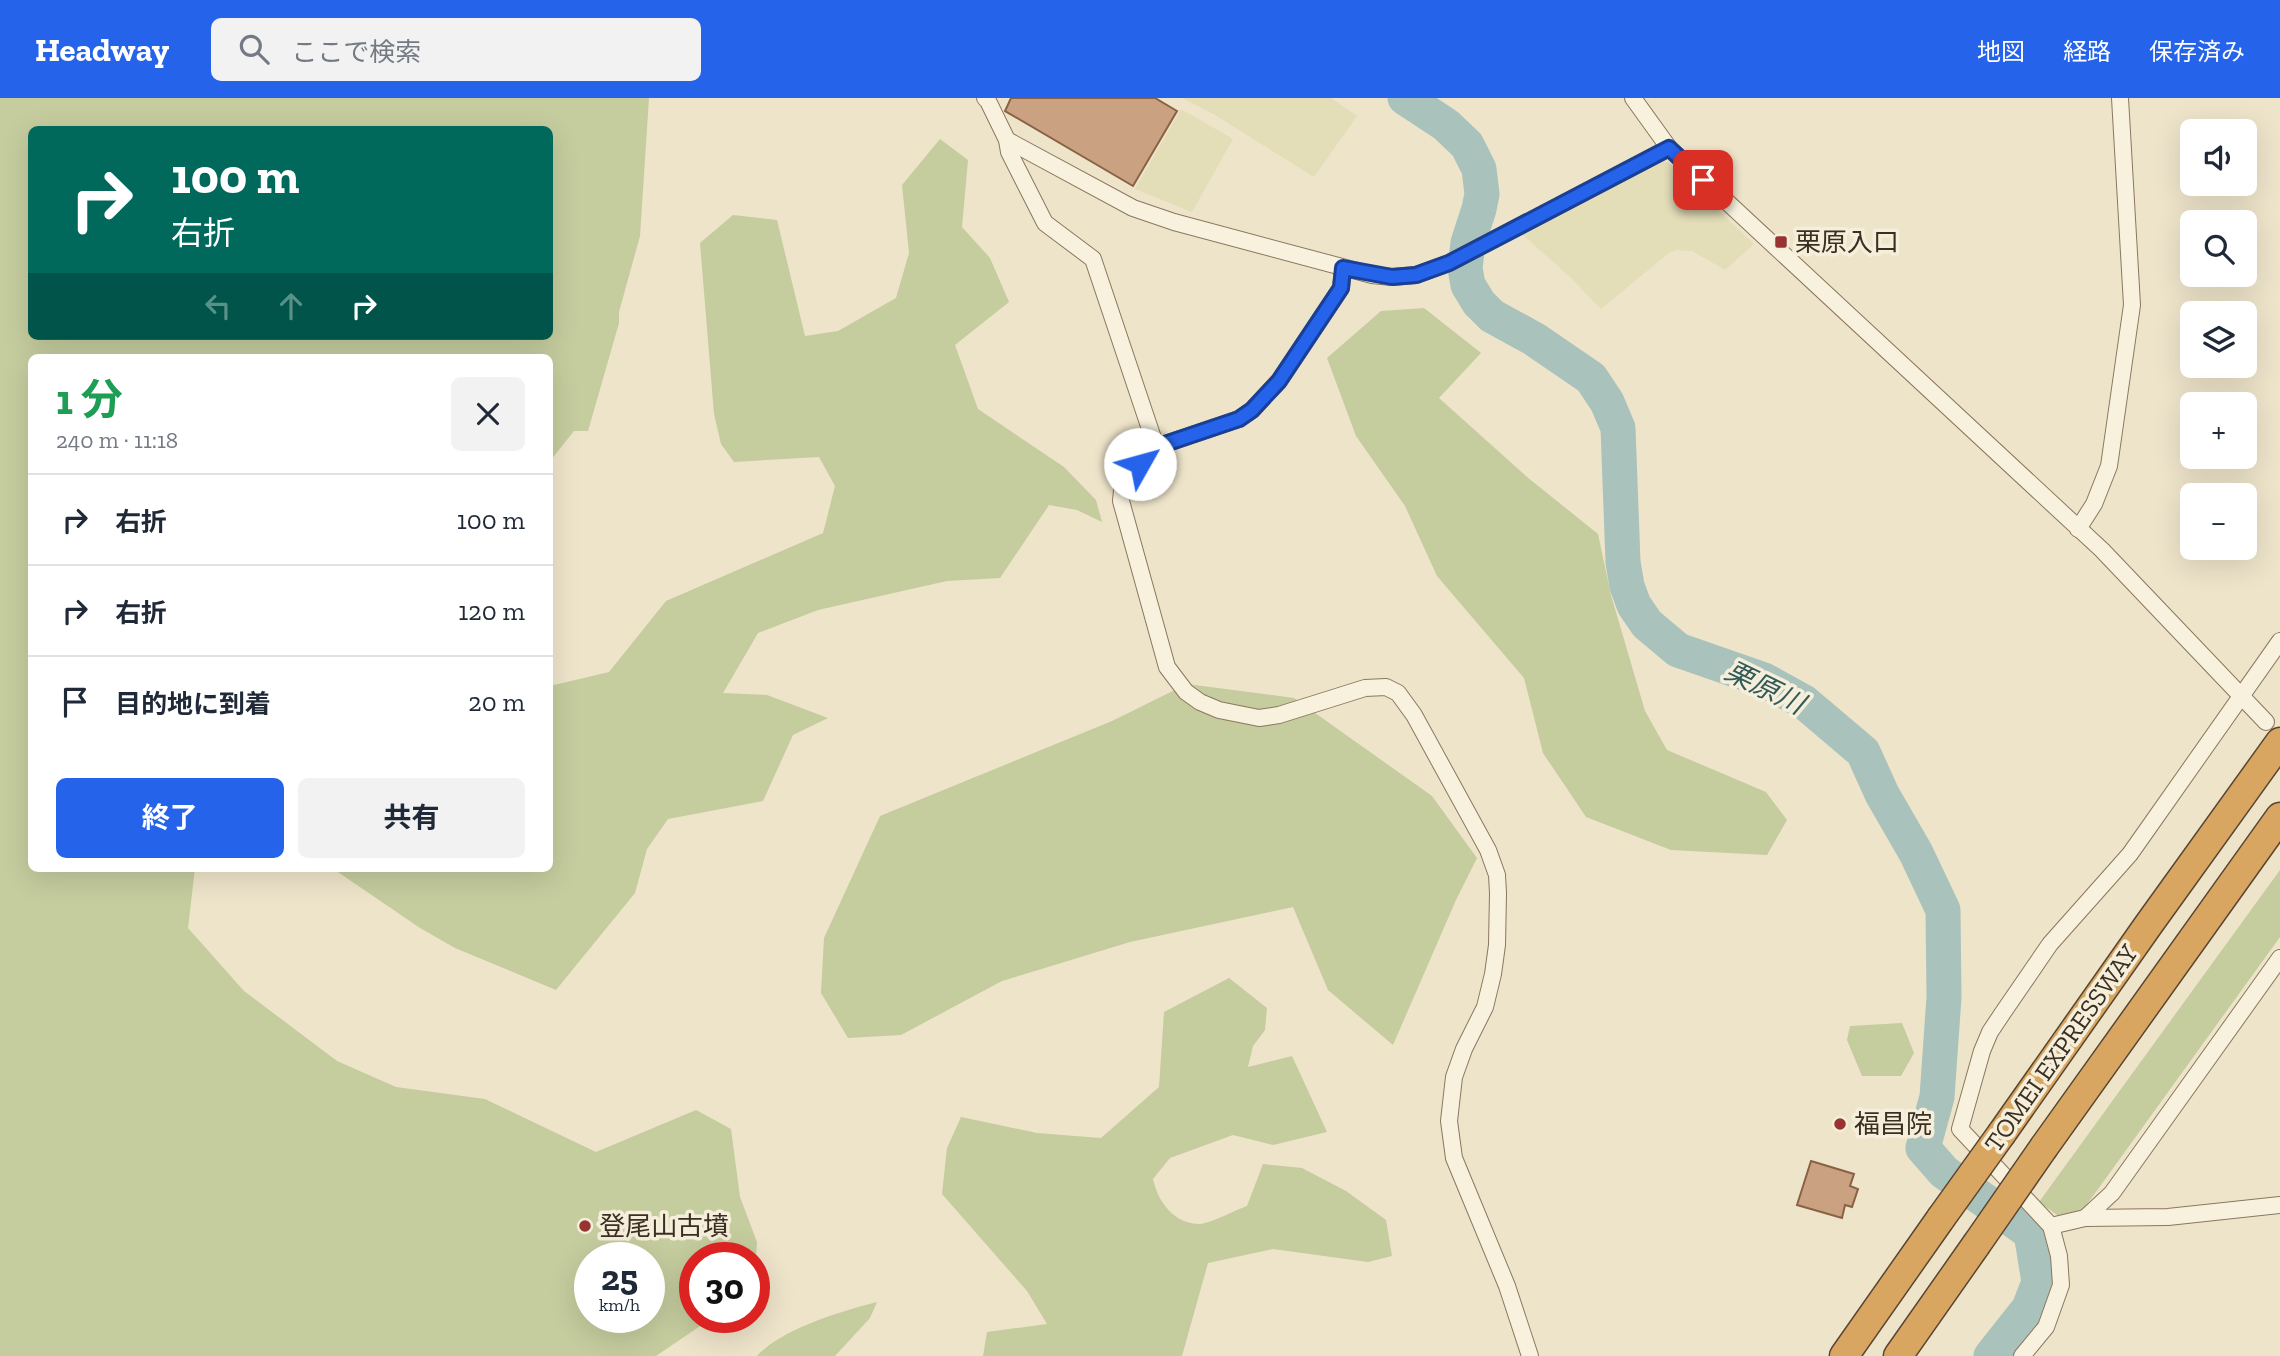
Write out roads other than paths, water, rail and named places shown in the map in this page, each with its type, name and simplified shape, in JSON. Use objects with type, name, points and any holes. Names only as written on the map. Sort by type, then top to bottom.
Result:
[{"type":"highway","name":"TOMEI EXPRESSWAY","points":[[1844,1356],[2149,924],[2273,732]]},
{"type":"highway","name":"TOMEI EXPRESSWAY","points":[[1898,1356],[2280,817]]},
{"type":"street","points":[[985,98],[1045,223],[1093,259],[1156,447]]},
{"type":"street","points":[[1633,98],[1669,148],[2102,550],[2273,732]]},
{"type":"street","points":[[2078,529],[2094,504],[2109,466],[2132,305],[2120,98]]},
{"type":"street","points":[[1007,140],[1133,208],[1174,222],[1343,268],[1392,277],[1416,275],[1449,263],[1669,148]]},
{"type":"street","points":[[1343,268],[1341,288],[1279,381],[1252,410],[1239,419],[1156,447],[1125,482],[1121,501],[1167,667],[1186,692],[1200,702],[1230,713],[1259,718],[1279,715],[1365,688],[1386,687],[1398,693],[1414,715],[1488,850],[1497,875],[1499,892],[1493,974],[1485,1007],[1464,1049],[1454,1077],[1450,1121],[1454,1158],[1507,1286],[1530,1356]]},
{"type":"street","points":[[2022,1356],[2046,1327],[2055,1304],[2061,1284],[2059,1256],[2051,1226],[1960,1129],[1982,1051],[1990,1032],[2050,944],[2130,854],[2280,641]]},
{"type":"street","points":[[2085,1218],[2112,1193],[2280,958]]},
{"type":"street","points":[[2051,1226],[2085,1218],[2168,1217],[2280,1205]]},
{"type":"waterway","name":"栗原川","points":[[1405,98],[1446,125],[1467,145],[1479,169],[1482,194],[1468,243],[1465,268],[1468,285],[1479,303],[1492,316],[1534,339],[1591,378],[1607,402],[1618,428],[1623,562],[1634,605],[1647,624],[1678,650],[1764,680],[1804,702],[1863,752],[1943,910],[1944,997],[1937,1097],[1923,1148],[1944,1172],[2031,1233],[2039,1282],[2029,1308],[1991,1356]]},
{"type":"place","name":"栗原入口","points":[[1781,242]]},
{"type":"place","name":"福昌院","points":[[1840,1124]]},
{"type":"place","name":"登尾山古墳","points":[[585,1226]]}]
